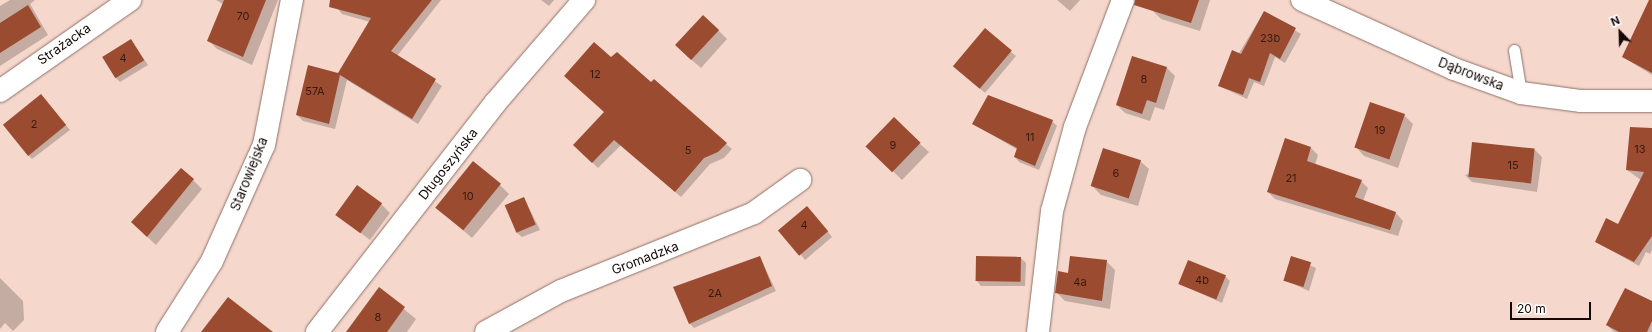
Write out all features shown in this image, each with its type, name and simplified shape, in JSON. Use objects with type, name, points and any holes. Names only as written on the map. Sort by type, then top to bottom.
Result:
[{"type":"street","name":"Strażacka","points":[[0,91],[130,0]]},
{"type":"street","name":"Starowiejska","points":[[167,332],[212,260],[264,145],[292,0]]},
{"type":"street","name":"Długoszyńska","points":[[316,332],[496,102],[584,0]]},
{"type":"street","points":[[1038,332],[1052,211],[1075,127],[1123,0]]},
{"type":"street","name":"Dąbrowska","points":[[1302,0],[1327,5],[1454,69],[1521,93],[1581,101],[1652,101]]},
{"type":"street","name":"Gromadzka","points":[[486,332],[561,291],[754,213],[800,180]]},
{"type":"lane","points":[[1514,50],[1521,93]]},
{"type":"building","points":[[224,0],[266,0],[243,57],[207,41]]},
{"type":"building","points":[[330,0],[432,0],[391,51],[436,79],[412,119],[340,75],[329,124],[296,115],[308,65],[338,73],[371,18],[329,7]]},
{"type":"building","points":[[1135,0],[1199,0],[1191,23],[1134,5]]},
{"type":"building","points":[[1649,0],[1652,0],[1652,73],[1622,57]]},
{"type":"building","points":[[28,5],[41,27],[0,53],[0,23]]},
{"type":"building","points":[[1264,11],[1296,28],[1280,59],[1270,53],[1260,82],[1249,78],[1243,95],[1218,86],[1232,50],[1241,54]]},
{"type":"building","points":[[703,15],[719,30],[691,60],[675,45]]},
{"type":"building","points":[[985,28],[1012,50],[980,89],[953,66]]},
{"type":"building","points":[[131,39],[144,60],[115,78],[102,57]]},
{"type":"building","points":[[594,42],[611,57],[617,52],[651,82],[654,79],[727,143],[718,152],[704,158],[675,192],[614,140],[592,163],[573,145],[604,112],[564,76]]},
{"type":"building","points":[[1132,56],[1167,67],[1156,103],[1147,100],[1142,114],[1116,105]]},
{"type":"building","points":[[41,94],[66,125],[28,156],[3,125]]},
{"type":"building","points":[[988,95],[1053,120],[1035,166],[1014,157],[1017,148],[972,124]]},
{"type":"building","points":[[1370,102],[1405,114],[1389,159],[1354,147]]},
{"type":"building","points":[[894,117],[921,143],[892,172],[866,146]]},
{"type":"building","points":[[1630,127],[1652,128],[1652,236],[1634,262],[1595,242],[1606,218],[1618,224],[1644,172],[1626,170]]},
{"type":"building","points":[[1285,138],[1311,147],[1307,161],[1362,180],[1355,197],[1396,212],[1390,230],[1267,192]]},
{"type":"building","points":[[1472,142],[1535,149],[1531,183],[1468,177]]},
{"type":"building","points":[[1103,148],[1141,160],[1129,198],[1091,186]]},
{"type":"building","points":[[473,161],[501,184],[463,230],[435,208]]},
{"type":"building","points":[[181,168],[194,179],[147,237],[131,222]]},
{"type":"building","points":[[357,185],[382,203],[360,233],[335,215]]},
{"type":"building","points":[[524,197],[536,225],[516,233],[505,205]]},
{"type":"building","points":[[807,206],[828,231],[799,256],[778,230]]},
{"type":"building","points":[[760,256],[772,286],[689,324],[673,287]]},
{"type":"building","points":[[976,256],[1021,257],[1021,282],[976,281]]},
{"type":"building","points":[[1070,256],[1107,260],[1102,301],[1055,293],[1058,271],[1068,273]]},
{"type":"building","points":[[1291,256],[1311,262],[1303,287],[1283,281]]},
{"type":"building","points":[[1188,260],[1226,275],[1216,299],[1178,284]]},
{"type":"building","points":[[379,287],[405,307],[387,332],[346,332]]},
{"type":"building","points":[[1625,288],[1652,301],[1652,321],[1647,332],[1619,332],[1606,325]]},
{"type":"building","points":[[228,297],[273,332],[201,332]]}]
